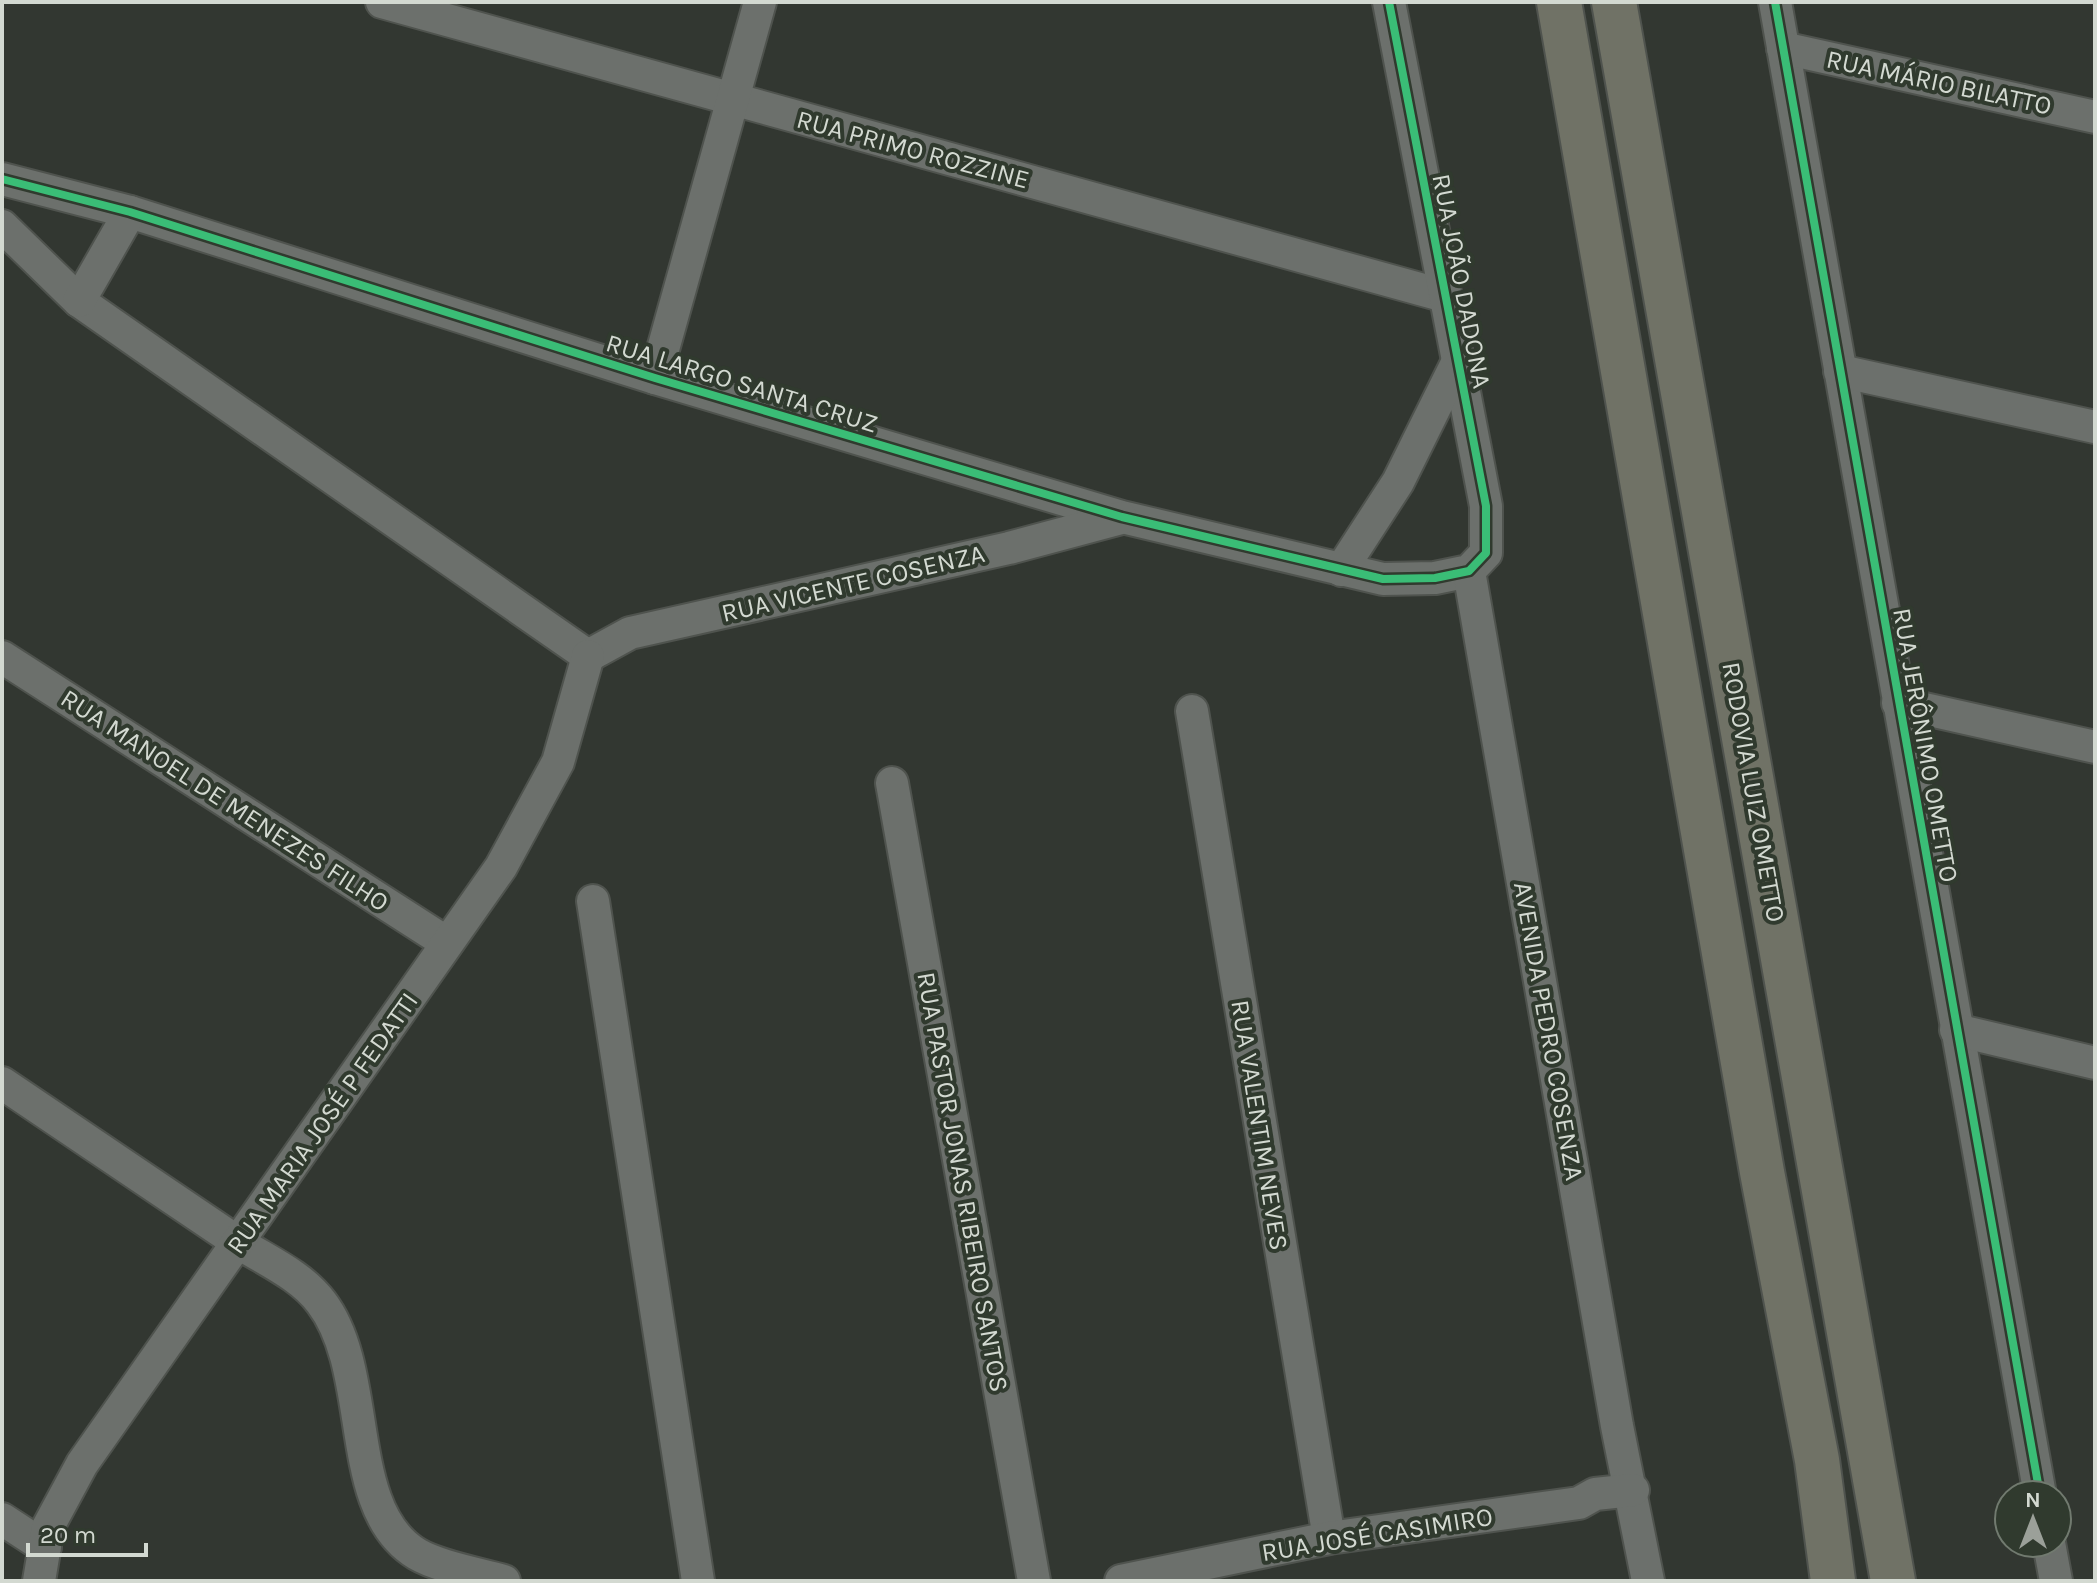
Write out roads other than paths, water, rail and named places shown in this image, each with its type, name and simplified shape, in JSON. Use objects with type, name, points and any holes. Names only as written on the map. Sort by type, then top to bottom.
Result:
[{"type":"main road","points":[[1559,2],[1762,1172],[1817,1460],[1833,1581]]},
{"type":"main road","name":"RODOVIA LUIZ OMETTO","points":[[1614,2],[1893,1581]]},
{"type":"street","name":"RUA PRIMO ROZZINE","points":[[382,2],[1445,296]]},
{"type":"street","points":[[655,378],[760,2]]},
{"type":"street","name":"RUA JERÔNIMO OMETTO","points":[[1775,2],[2037,1479]]},
{"type":"street","name":"RUA JOÃO DADONA","points":[[1386,3],[1486,506],[1486,553],[1472,568]]},
{"type":"street","name":"RUA MÁRIO BILATTO","points":[[1783,48],[2095,117]]},
{"type":"street","name":"RUA LARGO SANTA CRUZ","points":[[2,179],[130,212],[655,378],[1122,517],[1383,579],[1435,578],[1472,568]]},
{"type":"street","points":[[79,301],[130,212]]},
{"type":"street","points":[[2,226],[79,301],[588,656]]},
{"type":"street","points":[[1341,570],[1398,482],[1458,361]]},
{"type":"street","points":[[1840,371],[2095,427]]},
{"type":"street","name":"RUA VICENTE COSENZA","points":[[588,656],[630,633],[1009,548],[1122,517]]},
{"type":"street","name":"AVENIDA PEDRO COSENZA","points":[[1472,568],[1614,1411],[1633,1490],[1648,1581]]},
{"type":"street","name":"RUA MARIA JOSÉ P FEDATTI","points":[[39,1581],[48,1527],[82,1464],[501,867],[558,762],[588,656]]},
{"type":"street","name":"RUA MANOEL DE MENEZES FILHO","points":[[2,657],[447,943]]},
{"type":"street","points":[[1898,703],[2095,747]]},
{"type":"street","name":"RUA VALENTIM NEVES","points":[[1192,711],[1329,1538]]},
{"type":"street","name":"RUA PASTOR JONAS RIBEIRO SANTOS","points":[[892,783],[1034,1581]]},
{"type":"street","points":[[593,901],[698,1581]]},
{"type":"street","points":[[1956,1030],[2095,1063]]},
{"type":"street","points":[[2,1083],[238,1243],[281,1267],[320,1301],[346,1345],[375,1506],[394,1533],[418,1555],[504,1581]]},
{"type":"street","name":"RUA JOSÉ CASIMIRO","points":[[1121,1581],[1329,1538],[1579,1503],[1595,1494],[1633,1490]]},
{"type":"street","points":[[2,1519],[45,1547]]},
{"type":"street","points":[[2052,1559],[2056,1581]]}]
